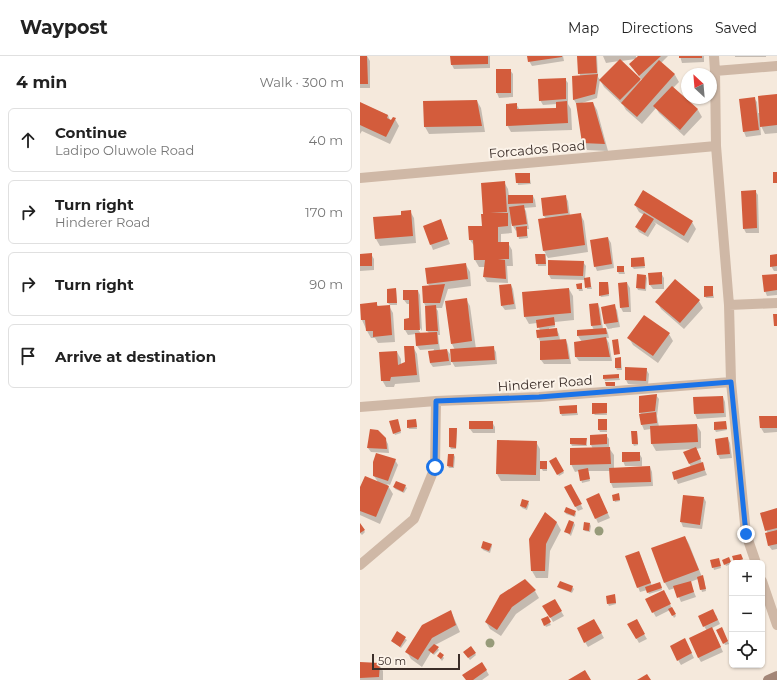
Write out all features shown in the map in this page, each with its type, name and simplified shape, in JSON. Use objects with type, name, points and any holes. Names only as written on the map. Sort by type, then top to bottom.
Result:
[{"type":"street","points":[[714,56],[715,68]]},
{"type":"street","points":[[717,71],[777,66]]},
{"type":"street","points":[[715,104],[716,146],[729,305],[731,382],[746,534],[755,560]]},
{"type":"street","name":"Forcados Road","points":[[360,178],[716,146]]},
{"type":"street","points":[[729,305],[777,303]]},
{"type":"street","name":"Hinderer Road","points":[[360,407],[436,401],[539,397],[731,382]]},
{"type":"street","points":[[360,566],[414,519],[435,467],[436,401]]},
{"type":"street","points":[[765,590],[777,625]]},
{"type":"street","points":[[768,680],[777,676]]},
{"type":"building","points":[[360,56],[367,56],[368,84],[360,84]]},
{"type":"building","points":[[450,56],[488,56],[488,64],[451,65]]},
{"type":"building","points":[[527,56],[562,56],[562,57],[528,62]]},
{"type":"building","points":[[577,56],[596,56],[597,73],[578,74]]},
{"type":"building","points":[[638,56],[661,56],[639,76],[629,64]]},
{"type":"building","points":[[679,56],[702,56],[702,58],[679,58]]},
{"type":"building","points":[[620,59],[641,79],[620,100],[599,80]]},
{"type":"building","points":[[659,60],[675,74],[637,117],[621,103]]},
{"type":"building","points":[[496,69],[511,69],[511,93],[496,93]]},
{"type":"building","points":[[598,74],[595,94],[573,100],[572,76]]},
{"type":"building","points":[[566,78],[566,99],[539,101],[538,79]]},
{"type":"building","points":[[672,86],[681,94],[681,104],[692,104],[698,109],[680,130],[653,106]]},
{"type":"building","points":[[777,94],[777,125],[760,127],[758,96]]},
{"type":"building","points":[[755,97],[759,130],[743,132],[739,99]]},
{"type":"building","points":[[477,100],[482,126],[424,127],[423,101]]},
{"type":"building","points":[[567,101],[568,123],[506,126],[506,104],[517,103],[517,109],[556,108],[556,102]]},
{"type":"building","points":[[360,102],[388,115],[387,118],[391,120],[393,117],[396,118],[386,137],[360,125]]},
{"type":"building","points":[[593,102],[605,144],[582,143],[576,103]]},
{"type":"building","points":[[773,172],[777,172],[777,183],[773,183]]},
{"type":"building","points":[[515,173],[530,173],[530,183],[516,183]]},
{"type":"building","points":[[505,181],[507,212],[490,213],[508,213],[508,226],[498,227],[498,242],[509,242],[509,259],[498,259],[505,260],[506,279],[483,277],[485,260],[474,260],[473,240],[469,240],[468,226],[482,226],[481,214],[483,214],[481,183]]},
{"type":"building","points":[[643,190],[693,221],[684,236],[634,205]]},
{"type":"building","points":[[756,190],[757,228],[743,229],[741,191]]},
{"type":"building","points":[[508,195],[533,195],[533,203],[508,204]]},
{"type":"building","points":[[566,195],[568,213],[543,216],[541,198]]},
{"type":"building","points":[[524,205],[527,224],[512,226],[509,207]]},
{"type":"building","points":[[411,210],[413,236],[375,239],[373,217],[401,215],[401,211]]},
{"type":"building","points":[[581,213],[585,245],[543,251],[538,219]]},
{"type":"building","points":[[644,213],[654,219],[645,233],[635,227]]},
{"type":"building","points":[[441,219],[448,239],[430,245],[423,226]]},
{"type":"building","points":[[527,226],[527,236],[517,237],[516,227]]},
{"type":"building","points":[[608,237],[612,264],[594,267],[590,240]]},
{"type":"building","points":[[372,253],[372,266],[360,266],[360,254]]},
{"type":"building","points":[[535,254],[545,254],[546,264],[536,264]]},
{"type":"building","points":[[777,254],[777,266],[770,267],[770,255]]},
{"type":"building","points":[[644,257],[645,266],[631,267],[631,258]]},
{"type":"building","points":[[548,260],[584,261],[583,276],[548,275]]},
{"type":"building","points":[[466,263],[468,279],[427,284],[425,268]]},
{"type":"building","points":[[617,266],[624,266],[624,272],[617,272]]},
{"type":"building","points":[[662,272],[662,284],[649,285],[648,273]]},
{"type":"building","points":[[637,274],[646,275],[645,289],[636,288]]},
{"type":"building","points":[[777,274],[777,290],[764,292],[762,275]]},
{"type":"building","points":[[590,277],[591,287],[585,288],[584,278]]},
{"type":"building","points":[[675,279],[700,300],[680,323],[655,302]]},
{"type":"building","points":[[599,282],[608,282],[609,294],[599,296]]},
{"type":"building","points":[[627,282],[629,307],[620,308],[618,283]]},
{"type":"building","points":[[582,283],[582,289],[577,289],[576,284]]},
{"type":"building","points":[[445,284],[440,303],[423,303],[422,286]]},
{"type":"building","points":[[511,284],[514,304],[501,306],[499,285]]},
{"type":"building","points":[[704,286],[713,286],[713,296],[704,297]]},
{"type":"building","points":[[396,288],[397,303],[387,303],[387,289]]},
{"type":"building","points":[[569,288],[571,313],[524,317],[522,292]]},
{"type":"building","points":[[403,290],[418,290],[420,330],[404,330],[404,319],[409,318],[409,300],[403,300]]},
{"type":"building","points":[[467,298],[472,341],[451,344],[445,301]]},
{"type":"building","points":[[377,302],[377,306],[390,305],[392,335],[373,337],[373,331],[366,331],[365,320],[361,320],[360,304]]},
{"type":"building","points":[[598,303],[601,325],[591,326],[589,304]]},
{"type":"building","points":[[615,304],[618,322],[604,324],[601,307]]},
{"type":"building","points":[[436,305],[438,331],[426,331],[425,306]]},
{"type":"building","points":[[773,314],[777,314],[777,326],[774,326]]},
{"type":"building","points":[[644,315],[670,333],[653,356],[627,338]]},
{"type":"building","points":[[554,317],[555,325],[537,328],[536,320]]},
{"type":"building","points":[[557,328],[558,336],[537,338],[536,330]]},
{"type":"building","points":[[606,328],[607,334],[577,336],[577,330]]},
{"type":"building","points":[[437,332],[438,344],[416,346],[415,333]]},
{"type":"building","points":[[606,337],[610,357],[575,357],[574,342]]},
{"type":"building","points":[[566,339],[569,359],[540,360],[540,341]]},
{"type":"building","points":[[618,339],[620,354],[614,355],[612,340]]},
{"type":"building","points":[[404,346],[414,346],[417,375],[391,377],[390,381],[381,381],[379,352],[397,351],[398,365],[405,362]]},
{"type":"building","points":[[494,346],[495,360],[451,362],[450,349]]},
{"type":"building","points":[[447,349],[449,361],[430,363],[428,351]]},
{"type":"building","points":[[621,357],[621,368],[615,368],[615,358]]},
{"type":"building","points":[[625,367],[647,368],[646,381],[625,380]]},
{"type":"building","points":[[619,374],[619,378],[603,379],[603,375]]},
{"type":"building","points":[[605,382],[615,382],[615,386],[606,386]]},
{"type":"building","points":[[657,394],[655,411],[639,413],[639,396]]},
{"type":"building","points":[[723,396],[724,413],[694,414],[693,397]]},
{"type":"building","points":[[592,403],[607,403],[607,413],[592,414]]},
{"type":"building","points":[[577,405],[577,413],[560,414],[559,406]]},
{"type":"building","points":[[656,412],[657,423],[641,425],[639,414]]},
{"type":"building","points":[[759,416],[777,416],[777,428],[760,428]]},
{"type":"building","points":[[398,419],[401,431],[393,434],[389,421]]},
{"type":"building","points":[[416,419],[417,427],[407,428],[407,420]]},
{"type":"building","points":[[598,419],[607,419],[607,430],[598,430]]},
{"type":"building","points":[[469,421],[493,421],[493,429],[469,429]]},
{"type":"building","points":[[726,421],[727,429],[714,430],[714,422]]},
{"type":"building","points":[[697,424],[698,442],[651,444],[650,426]]},
{"type":"building","points":[[449,428],[457,428],[456,448],[449,447]]},
{"type":"building","points":[[370,429],[378,430],[386,438],[387,449],[367,448]]},
{"type":"building","points":[[631,431],[637,431],[638,444],[632,444]]},
{"type":"building","points":[[607,434],[607,444],[590,445],[590,435]]},
{"type":"building","points":[[728,437],[730,454],[717,455],[715,439]]},
{"type":"building","points":[[570,438],[587,438],[586,445],[570,444]]},
{"type":"building","points":[[497,440],[537,441],[536,475],[496,474]]},
{"type":"building","points":[[610,447],[611,464],[570,465],[570,448]]},
{"type":"building","points":[[696,447],[701,459],[689,464],[683,452]]},
{"type":"building","points":[[622,452],[640,452],[640,461],[622,462]]},
{"type":"building","points":[[376,453],[396,459],[388,481],[373,476],[373,462]]},
{"type":"building","points":[[448,454],[454,454],[453,467],[447,466]]},
{"type":"building","points":[[556,457],[564,471],[557,475],[549,461]]},
{"type":"building","points":[[540,461],[547,461],[547,469],[540,469]]},
{"type":"building","points":[[703,462],[705,470],[674,480],[672,472]]},
{"type":"building","points":[[650,466],[651,482],[610,483],[609,468]]},
{"type":"building","points":[[588,468],[590,479],[580,481],[578,470]]},
{"type":"building","points":[[365,476],[389,486],[376,517],[360,511],[360,487]]},
{"type":"building","points":[[396,481],[406,485],[403,492],[393,487]]},
{"type":"building","points":[[571,484],[582,504],[575,507],[564,487]]},
{"type":"building","points":[[599,493],[608,513],[595,519],[586,499]]},
{"type":"building","points":[[619,493],[620,500],[613,501],[612,495]]},
{"type":"building","points":[[683,495],[704,497],[700,525],[680,522]]},
{"type":"building","points":[[522,499],[529,501],[526,508],[520,506]]},
{"type":"building","points":[[566,507],[576,511],[574,516],[564,512]]},
{"type":"building","points":[[777,508],[777,528],[765,531],[760,513]]},
{"type":"building","points":[[545,512],[557,522],[546,544],[545,571],[531,571],[529,539]]},
{"type":"building","points":[[569,520],[574,522],[570,534],[564,532]]},
{"type":"building","points":[[584,522],[590,523],[589,531],[583,530]]},
{"type":"building","points":[[360,523],[365,530],[360,533]]},
{"type":"building","points":[[777,530],[777,544],[768,546],[765,533]]},
{"type":"building","points":[[685,536],[699,570],[664,583],[651,548]]},
{"type":"building","points":[[483,541],[492,544],[489,551],[481,548]]},
{"type":"building","points":[[639,551],[651,583],[637,588],[625,556]]},
{"type":"building","points":[[741,554],[743,559],[733,560],[732,556]]},
{"type":"building","points":[[729,557],[730,560],[729,563],[724,565],[722,560]]},
{"type":"building","points":[[719,558],[721,566],[712,568],[710,560]]},
{"type":"building","points":[[703,575],[706,589],[700,590],[697,577]]},
{"type":"building","points":[[525,579],[536,590],[512,607],[497,630],[485,622],[500,595]]},
{"type":"building","points":[[560,581],[573,586],[571,592],[557,587]]},
{"type":"building","points":[[691,581],[694,592],[677,598],[673,586]]},
{"type":"building","points":[[660,582],[662,588],[647,593],[645,587]]},
{"type":"building","points":[[664,590],[671,604],[652,613],[645,599]]},
{"type":"building","points":[[615,594],[616,603],[607,604],[606,596]]},
{"type":"building","points":[[555,599],[562,611],[550,618],[542,606]]},
{"type":"building","points":[[672,607],[676,614],[672,616],[668,609]]},
{"type":"building","points":[[713,609],[718,620],[703,627],[698,616]]},
{"type":"building","points":[[451,610],[456,625],[432,638],[418,660],[405,652],[422,625]]},
{"type":"building","points":[[548,616],[551,622],[544,626],[541,619]]},
{"type":"building","points":[[594,619],[602,633],[584,643],[577,628]]},
{"type":"building","points":[[637,619],[645,634],[636,639],[627,624]]},
{"type":"building","points":[[712,627],[721,647],[698,658],[689,638]]},
{"type":"building","points":[[722,627],[728,641],[723,644],[716,630]]},
{"type":"building","points":[[397,631],[406,637],[400,647],[391,641]]},
{"type":"building","points":[[685,638],[692,653],[677,661],[670,646]]},
{"type":"building","points":[[434,644],[439,647],[433,654],[428,650]]},
{"type":"building","points":[[471,646],[476,653],[468,658],[463,652]]},
{"type":"building","points":[[440,652],[444,655],[441,659],[437,656]]},
{"type":"building","points":[[360,662],[380,663],[379,677],[360,678]]},
{"type":"building","points":[[482,662],[487,670],[473,680],[466,680],[462,675]]},
{"type":"building","points":[[585,670],[591,680],[568,680]]},
{"type":"building","points":[[647,674],[651,680],[637,680]]},
{"type":"route","points":[[435,467],[436,401],[539,397],[731,382],[746,534]]}]
